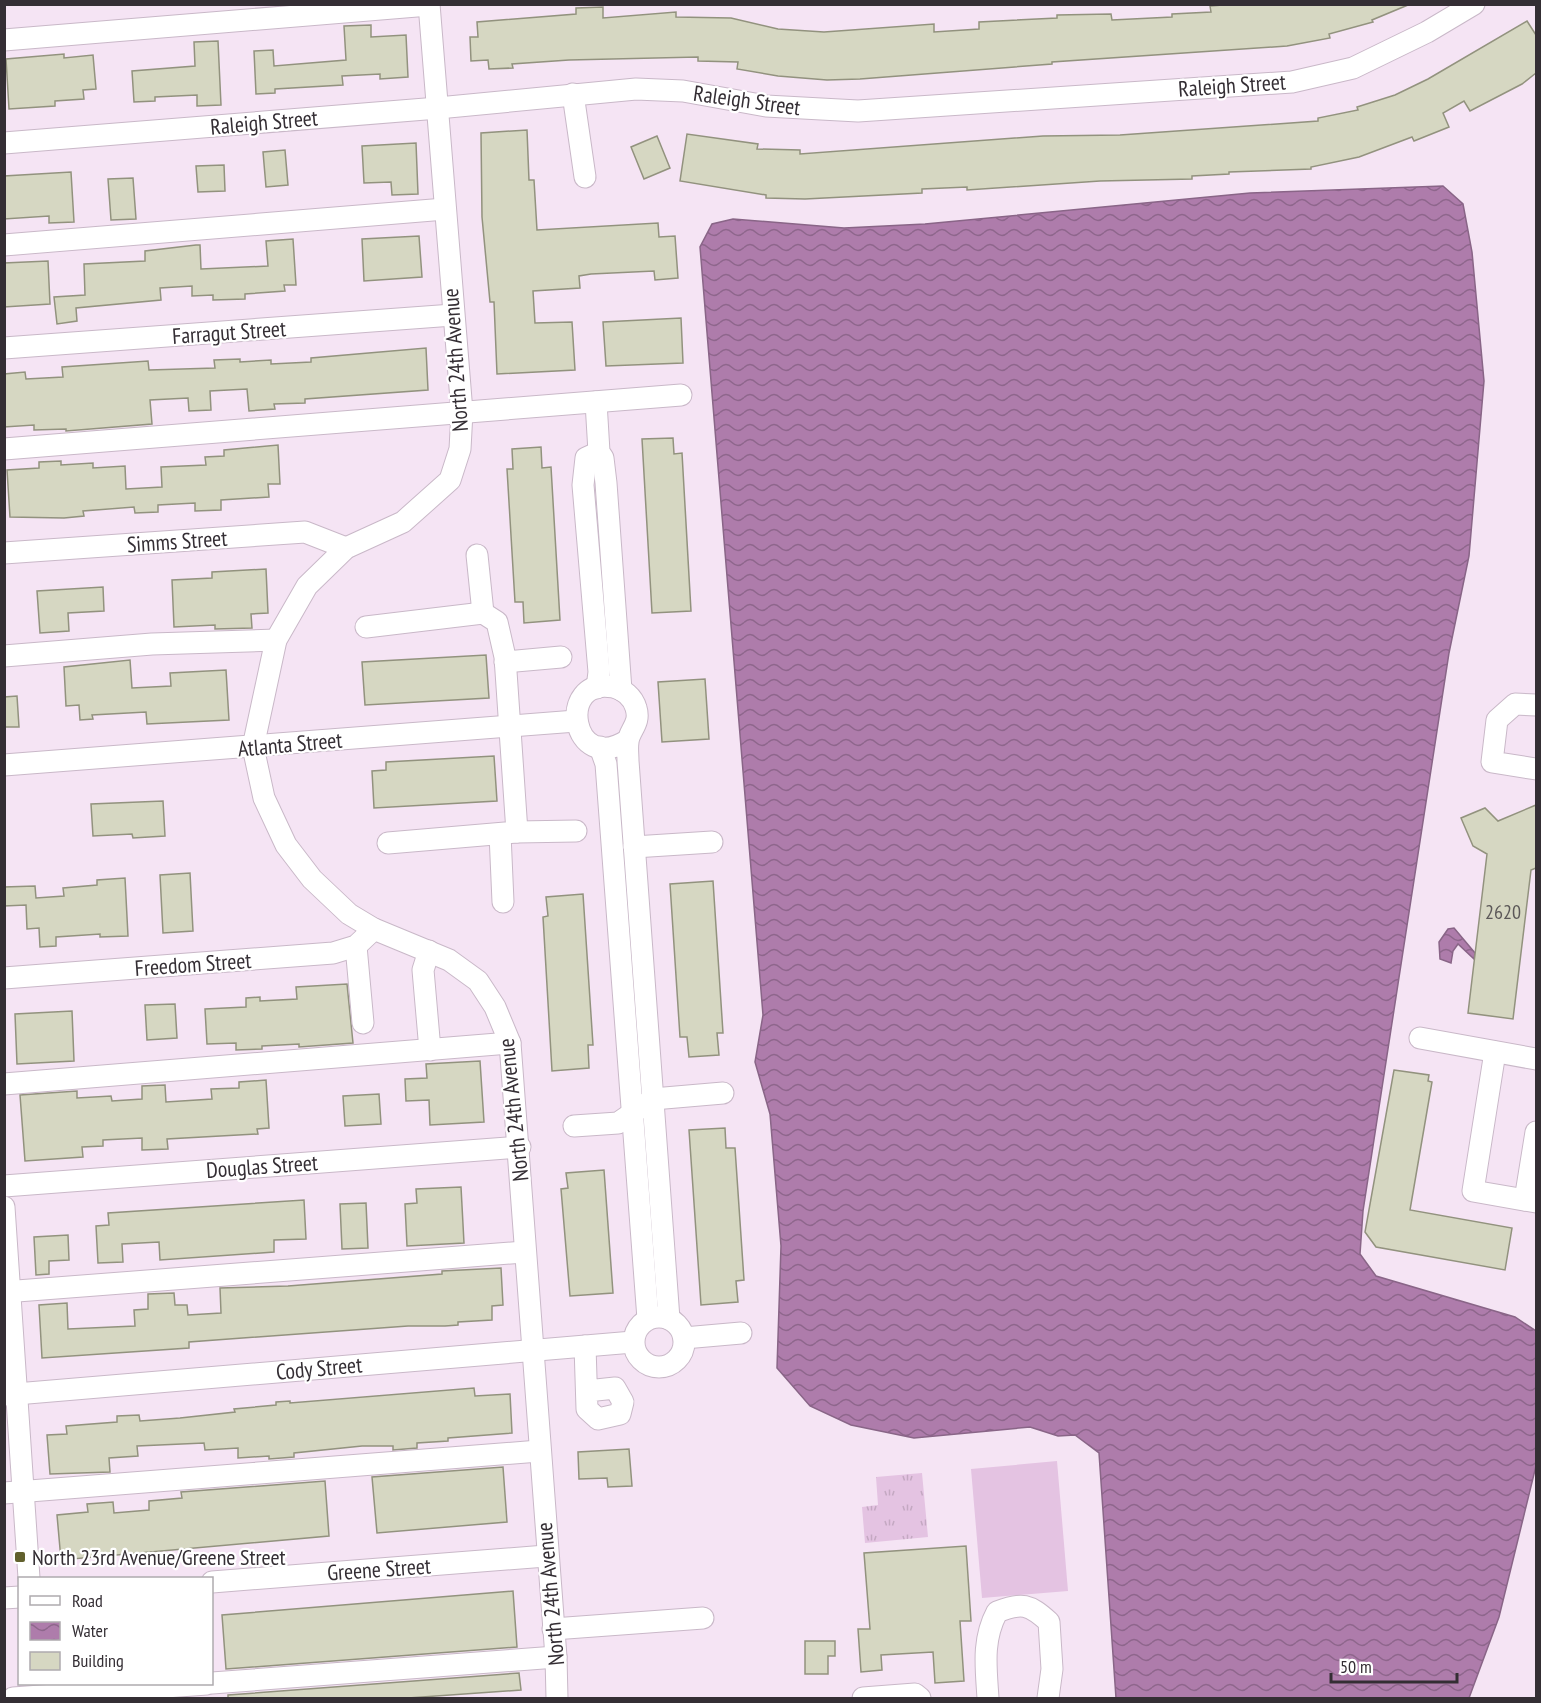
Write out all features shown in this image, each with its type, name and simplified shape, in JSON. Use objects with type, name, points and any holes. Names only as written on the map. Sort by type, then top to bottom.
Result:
[{"type":"street","name":"Raleigh Street","points":[[4,143],[438,108],[636,89],[683,91],[766,106],[858,111],[1292,82],[1353,68],[1427,32],[1474,4]]},
{"type":"street","points":[[4,40],[429,5]]},
{"type":"street","name":"North 24th Avenue","points":[[429,5],[462,412],[460,449],[450,480],[403,522],[346,548],[307,586],[276,640],[253,747],[264,798],[286,845],[312,879],[350,914],[374,928],[449,960],[478,981],[495,1007],[510,1043],[520,1147],[524,1252],[546,1556],[556,1657],[557,1698]]},
{"type":"street","points":[[573,94],[585,177]]},
{"type":"street","points":[[4,245],[445,209]]},
{"type":"street","name":"Farragut Street","points":[[4,348],[453,315]]},
{"type":"street","points":[[4,449],[681,394]]},
{"type":"street","points":[[596,402],[598,452],[603,459],[606,483],[621,690]]},
{"type":"street","points":[[597,688],[599,672],[583,485],[586,458],[598,452]]},
{"type":"street","name":"Simms Street","points":[[4,553],[305,532],[346,548]]},
{"type":"street","points":[[477,555],[483,613]]},
{"type":"street","points":[[366,627],[483,613],[498,622],[505,662],[510,726],[509,833],[503,902]]},
{"type":"street","points":[[4,656],[152,644],[276,640]]},
{"type":"street","points":[[505,662],[561,657]]},
{"type":"street","points":[[605,686],[621,690],[636,707],[637,719],[628,740],[619,745],[600,747],[583,738],[576,721],[580,700],[597,688],[605,686]]},
{"type":"street","points":[[1536,705],[1515,704],[1497,720],[1492,762],[1536,769]]},
{"type":"street","name":"Atlanta Street","points":[[4,765],[576,721]]},
{"type":"street","points":[[628,740],[669,1319]]},
{"type":"street","points":[[600,747],[606,764],[648,1319]]},
{"type":"street","points":[[388,843],[509,833],[576,831]]},
{"type":"street","points":[[634,847],[712,842]]},
{"type":"street","points":[[363,1023],[356,946],[374,928]]},
{"type":"street","name":"Freedom Street","points":[[4,978],[333,953],[356,946]]},
{"type":"street","points":[[429,951],[423,969],[430,1050]]},
{"type":"street","points":[[1420,1038],[1536,1059]]},
{"type":"street","points":[[4,1084],[510,1043]]},
{"type":"street","points":[[1495,1052],[1473,1191],[1531,1201],[1536,1132]]},
{"type":"street","points":[[574,1126],[618,1123],[632,1111],[653,1099],[723,1093]]},
{"type":"street","name":"Douglas Street","points":[[4,1186],[520,1147]]},
{"type":"street","points":[[4,1207],[14,1492],[29,1577]]},
{"type":"street","points":[[7,1291],[524,1252]]},
{"type":"street","points":[[655,1317],[669,1319],[681,1330],[684,1346],[676,1360],[661,1367],[652,1366],[639,1357],[633,1342],[635,1333],[648,1319],[655,1317]]},
{"type":"street","points":[[684,1338],[741,1333]]},
{"type":"street","name":"Cody Street","points":[[11,1394],[633,1342]]},
{"type":"street","points":[[585,1346],[587,1391]]},
{"type":"street","points":[[14,1492],[539,1451]]},
{"type":"street","name":"Greene Street","points":[[213,1582],[546,1556]]},
{"type":"street","points":[[988,1698],[985,1644],[988,1628],[997,1612],[1018,1604],[1035,1610],[1049,1622],[1052,1670],[1048,1698]]},
{"type":"street","points":[[553,1629],[703,1618]]},
{"type":"street","points":[[213,1683],[556,1657]]},
{"type":"street","points":[[13,1698],[38,1693],[175,1685]]},
{"type":"street","points":[[863,1698],[915,1694],[920,1698]]},
{"type":"green space","points":[[1057,1461],[1068,1591],[982,1598],[971,1469]]},
{"type":"green space","points":[[922,1473],[928,1537],[865,1543],[862,1507],[878,1505],[876,1477]]},
{"type":"water","points":[[1443,186],[1463,204],[1472,252],[1484,381],[1469,556],[1449,653],[1363,1211],[1360,1254],[1376,1276],[1515,1317],[1536,1331],[1536,1466],[1499,1617],[1469,1698],[1116,1698],[1099,1453],[1075,1435],[1058,1436],[1030,1427],[914,1438],[851,1425],[810,1406],[777,1368],[781,1246],[770,1114],[755,1062],[763,1015],[700,247],[712,224],[733,219],[844,228],[925,224],[1250,193]]},
{"type":"water","points":[[1454,928],[1475,953],[1474,959],[1458,944],[1453,951],[1451,963],[1440,959],[1439,942],[1448,929]]},
{"type":"building","points":[[1236,4],[1408,5],[1372,20],[1373,22],[1329,34],[1330,38],[1287,46],[1052,62],[1052,64],[860,79],[827,80],[778,76],[737,69],[738,62],[698,61],[698,57],[569,60],[512,64],[513,68],[489,69],[488,60],[471,61],[470,37],[478,37],[477,22],[576,14],[576,8],[603,7],[603,18],[676,12],[676,17],[731,18],[778,29],[824,32],[934,24],[934,32],[979,29],[979,22],[1057,18],[1057,15],[1111,14],[1112,20],[1172,17],[1172,14],[1211,12],[1210,6]]},
{"type":"building","points":[[1527,21],[1536,35],[1536,73],[1522,84],[1470,111],[1464,101],[1443,113],[1449,127],[1414,141],[1412,137],[1359,157],[1311,167],[1311,169],[1229,172],[1229,174],[1192,176],[1192,179],[1100,181],[967,190],[967,187],[922,189],[922,193],[805,199],[766,198],[766,195],[680,181],[687,134],[758,144],[757,149],[800,150],[800,154],[1043,136],[1120,135],[1318,121],[1318,118],[1358,110],[1357,107],[1395,95],[1428,79]]},
{"type":"building","points":[[371,25],[371,37],[406,35],[408,77],[380,79],[380,74],[342,76],[343,85],[275,89],[275,93],[256,94],[254,51],[273,50],[274,66],[346,60],[344,26]]},
{"type":"building","points":[[218,41],[221,105],[197,106],[197,95],[155,97],[155,101],[134,102],[132,71],[195,66],[194,42]]},
{"type":"building","points":[[64,54],[64,58],[93,55],[96,89],[83,90],[84,99],[55,101],[55,106],[9,109],[6,59]]},
{"type":"building","points":[[527,130],[529,180],[534,180],[537,230],[658,223],[659,237],[675,236],[678,278],[655,280],[654,271],[591,274],[579,276],[580,288],[533,291],[535,323],[572,322],[575,370],[497,374],[494,302],[490,302],[482,217],[481,133]]},
{"type":"building","points":[[657,136],[670,168],[644,179],[631,147]]},
{"type":"building","points":[[416,143],[418,194],[392,195],[391,182],[364,183],[362,146]]},
{"type":"building","points":[[285,150],[288,185],[266,187],[263,152]]},
{"type":"building","points":[[224,165],[225,191],[198,192],[196,166]]},
{"type":"building","points":[[71,172],[74,222],[49,223],[49,216],[4,219],[4,176]]},
{"type":"building","points":[[133,178],[136,219],[111,220],[108,179]]},
{"type":"building","points":[[419,236],[422,277],[364,281],[362,239]]},
{"type":"building","points":[[293,239],[296,285],[284,285],[285,291],[245,294],[245,299],[213,300],[213,295],[192,296],[192,286],[160,288],[161,300],[76,308],[77,321],[57,324],[54,297],[85,295],[84,264],[145,261],[145,251],[200,245],[201,269],[268,266],[266,241]]},
{"type":"building","points":[[48,261],[50,304],[4,307],[4,263]]},
{"type":"building","points":[[681,318],[683,363],[606,366],[603,322]]},
{"type":"building","points":[[426,348],[428,390],[305,399],[305,403],[274,404],[275,409],[249,411],[247,389],[210,391],[211,410],[189,411],[188,398],[150,400],[152,424],[66,431],[66,429],[34,430],[34,425],[4,427],[4,374],[25,372],[26,379],[63,377],[62,367],[148,361],[149,370],[215,368],[214,360],[240,359],[240,362],[271,360],[271,364],[311,362],[311,358]]},
{"type":"building","points":[[673,438],[674,454],[682,453],[691,611],[652,613],[642,439]]},
{"type":"building","points":[[278,445],[280,484],[268,484],[269,497],[221,500],[221,510],[195,511],[195,503],[158,505],[158,512],[135,513],[134,507],[83,511],[84,516],[64,518],[10,517],[7,470],[39,468],[39,462],[61,461],[61,465],[93,463],[93,468],[125,466],[126,489],[162,487],[161,467],[206,465],[205,457],[224,456],[224,450]]},
{"type":"building","points":[[541,447],[542,468],[551,467],[560,620],[524,623],[523,602],[515,602],[507,469],[513,469],[512,449]]},
{"type":"building","points":[[266,569],[268,613],[251,614],[252,628],[215,629],[215,625],[174,627],[172,580],[212,578],[212,572]]},
{"type":"building","points":[[103,587],[104,611],[68,613],[69,631],[40,633],[37,591]]},
{"type":"building","points":[[486,655],[489,698],[365,705],[362,662]]},
{"type":"building","points":[[130,660],[132,688],[171,686],[170,673],[226,670],[229,720],[147,724],[146,712],[92,715],[93,719],[80,720],[79,705],[66,706],[64,667]]},
{"type":"building","points":[[705,679],[709,739],[662,742],[658,682]]},
{"type":"building","points":[[17,696],[19,727],[4,727],[4,697]]},
{"type":"building","points":[[494,756],[497,801],[374,808],[372,771],[386,770],[386,762]]},
{"type":"building","points":[[163,801],[165,836],[133,838],[132,834],[93,836],[91,804]]},
{"type":"building","points":[[1536,805],[1536,868],[1531,870],[1513,1019],[1468,1013],[1487,854],[1473,846],[1461,818],[1485,808],[1498,821]]},
{"type":"building","points":[[190,873],[193,931],[163,933],[160,875]]},
{"type":"building","points":[[125,878],[128,936],[100,937],[100,934],[56,937],[56,946],[40,947],[39,928],[27,929],[26,905],[4,906],[4,887],[35,886],[36,898],[64,896],[63,888],[97,885],[97,880]]},
{"type":"building","points":[[713,881],[723,1033],[717,1033],[719,1055],[689,1057],[687,1037],[680,1037],[670,884]]},
{"type":"building","points":[[583,894],[593,1045],[588,1045],[589,1068],[552,1071],[543,917],[548,916],[546,897]]},
{"type":"building","points":[[347,984],[353,1043],[299,1047],[299,1044],[262,1046],[262,1049],[236,1050],[236,1043],[207,1044],[205,1009],[246,1007],[246,998],[260,997],[260,1001],[297,999],[296,987]]},
{"type":"building","points":[[175,1004],[177,1038],[147,1040],[145,1005]]},
{"type":"building","points":[[72,1011],[74,1061],[17,1064],[15,1014]]},
{"type":"building","points":[[480,1061],[484,1122],[430,1125],[429,1100],[406,1101],[405,1079],[427,1078],[426,1064]]},
{"type":"building","points":[[1394,1070],[1429,1075],[1428,1081],[1432,1082],[1410,1210],[1512,1228],[1505,1270],[1376,1247],[1365,1232]]},
{"type":"building","points":[[266,1080],[269,1128],[257,1129],[258,1134],[167,1139],[168,1149],[142,1150],[142,1138],[103,1140],[103,1146],[82,1147],[83,1157],[25,1161],[20,1095],[77,1091],[77,1098],[111,1096],[112,1101],[142,1099],[142,1086],[165,1085],[166,1102],[212,1099],[211,1089],[239,1088],[239,1082]]},
{"type":"building","points":[[379,1094],[381,1124],[345,1126],[343,1096]]},
{"type":"building","points":[[725,1128],[726,1148],[735,1148],[744,1280],[736,1281],[738,1302],[701,1305],[689,1130]]},
{"type":"building","points":[[604,1170],[613,1293],[570,1296],[561,1189],[568,1188],[566,1173]]},
{"type":"building","points":[[461,1187],[464,1243],[407,1246],[405,1204],[417,1203],[416,1189]]},
{"type":"building","points":[[304,1200],[306,1239],[274,1240],[274,1252],[160,1260],[159,1242],[122,1244],[123,1262],[98,1263],[96,1226],[109,1225],[108,1213]]},
{"type":"building","points":[[366,1203],[368,1248],[342,1249],[340,1204]]},
{"type":"building","points":[[68,1235],[69,1260],[49,1261],[49,1274],[36,1275],[34,1237]]},
{"type":"building","points":[[501,1268],[503,1305],[492,1306],[492,1320],[458,1322],[458,1325],[445,1326],[408,1326],[189,1342],[189,1348],[42,1358],[39,1305],[67,1303],[68,1329],[135,1326],[134,1310],[148,1309],[148,1294],[174,1293],[175,1305],[187,1305],[188,1315],[221,1313],[220,1288],[288,1286],[442,1274],[442,1271]]},
{"type":"building","points":[[474,1388],[475,1396],[510,1394],[512,1433],[448,1438],[448,1441],[417,1443],[417,1448],[393,1450],[393,1446],[362,1446],[294,1453],[294,1457],[269,1459],[269,1456],[238,1458],[238,1448],[205,1450],[204,1443],[137,1446],[138,1456],[109,1458],[110,1472],[50,1474],[47,1435],[67,1434],[66,1426],[117,1422],[117,1416],[139,1415],[140,1421],[180,1418],[235,1412],[234,1409],[276,1405],[276,1402],[290,1401],[290,1403]]},
{"type":"building","points":[[629,1449],[632,1486],[608,1487],[607,1478],[579,1479],[578,1452]]},
{"type":"building","points":[[503,1467],[507,1522],[377,1533],[372,1477]]},
{"type":"building","points":[[325,1481],[329,1536],[61,1560],[57,1515],[88,1512],[87,1504],[113,1502],[114,1513],[149,1510],[149,1501],[182,1498],[181,1492]]},
{"type":"building","points":[[966,1546],[971,1621],[960,1621],[964,1681],[935,1683],[933,1652],[881,1655],[882,1670],[861,1672],[858,1629],[870,1629],[864,1553]]},
{"type":"building","points":[[513,1591],[517,1647],[226,1669],[222,1615]]},
{"type":"building","points":[[805,1641],[835,1641],[835,1656],[828,1656],[828,1674],[805,1674]]},
{"type":"building","points":[[519,1673],[521,1690],[408,1698],[228,1698],[228,1695]]},
{"type":"place","name":"North 23rd Avenue/Greene Street","points":[[20,1557]]}]
